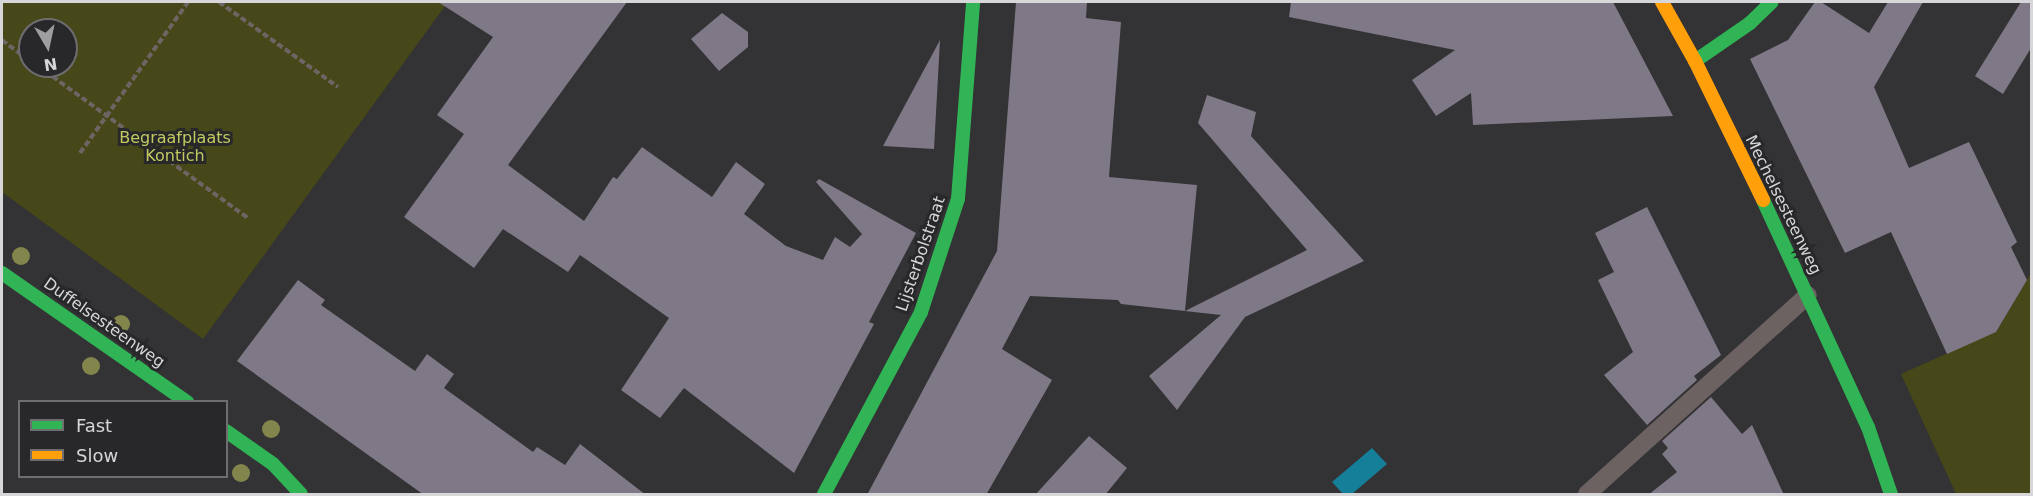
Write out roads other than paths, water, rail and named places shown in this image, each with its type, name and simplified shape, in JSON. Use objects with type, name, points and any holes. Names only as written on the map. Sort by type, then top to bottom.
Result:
[{"type":"street","name":"Lijsterbolstraat","points":[[824,495],[921,312],[958,199],[973,2]]},
{"type":"street","name":"Mechelsesteenweg","points":[[1662,2],[1695,62],[1808,295],[1868,427],[1891,495]]},
{"type":"street","points":[[1695,62],[1750,22],[1772,2]]},
{"type":"street","name":"Duffelsesteenweg","points":[[2,273],[184,400]]},
{"type":"street","name":"Mechelsesteenweg","points":[[1868,427],[1902,485]]},
{"type":"street","points":[[228,431],[273,464],[301,495]]},
{"type":"lane","points":[[1587,495],[1808,295]]},
{"type":"water","points":[[1372,448],[1387,464],[1352,494],[1343,494],[1332,482]]},
{"type":"park label","name":"Begraafplaats Kontich","points":[[175,147]]}]
